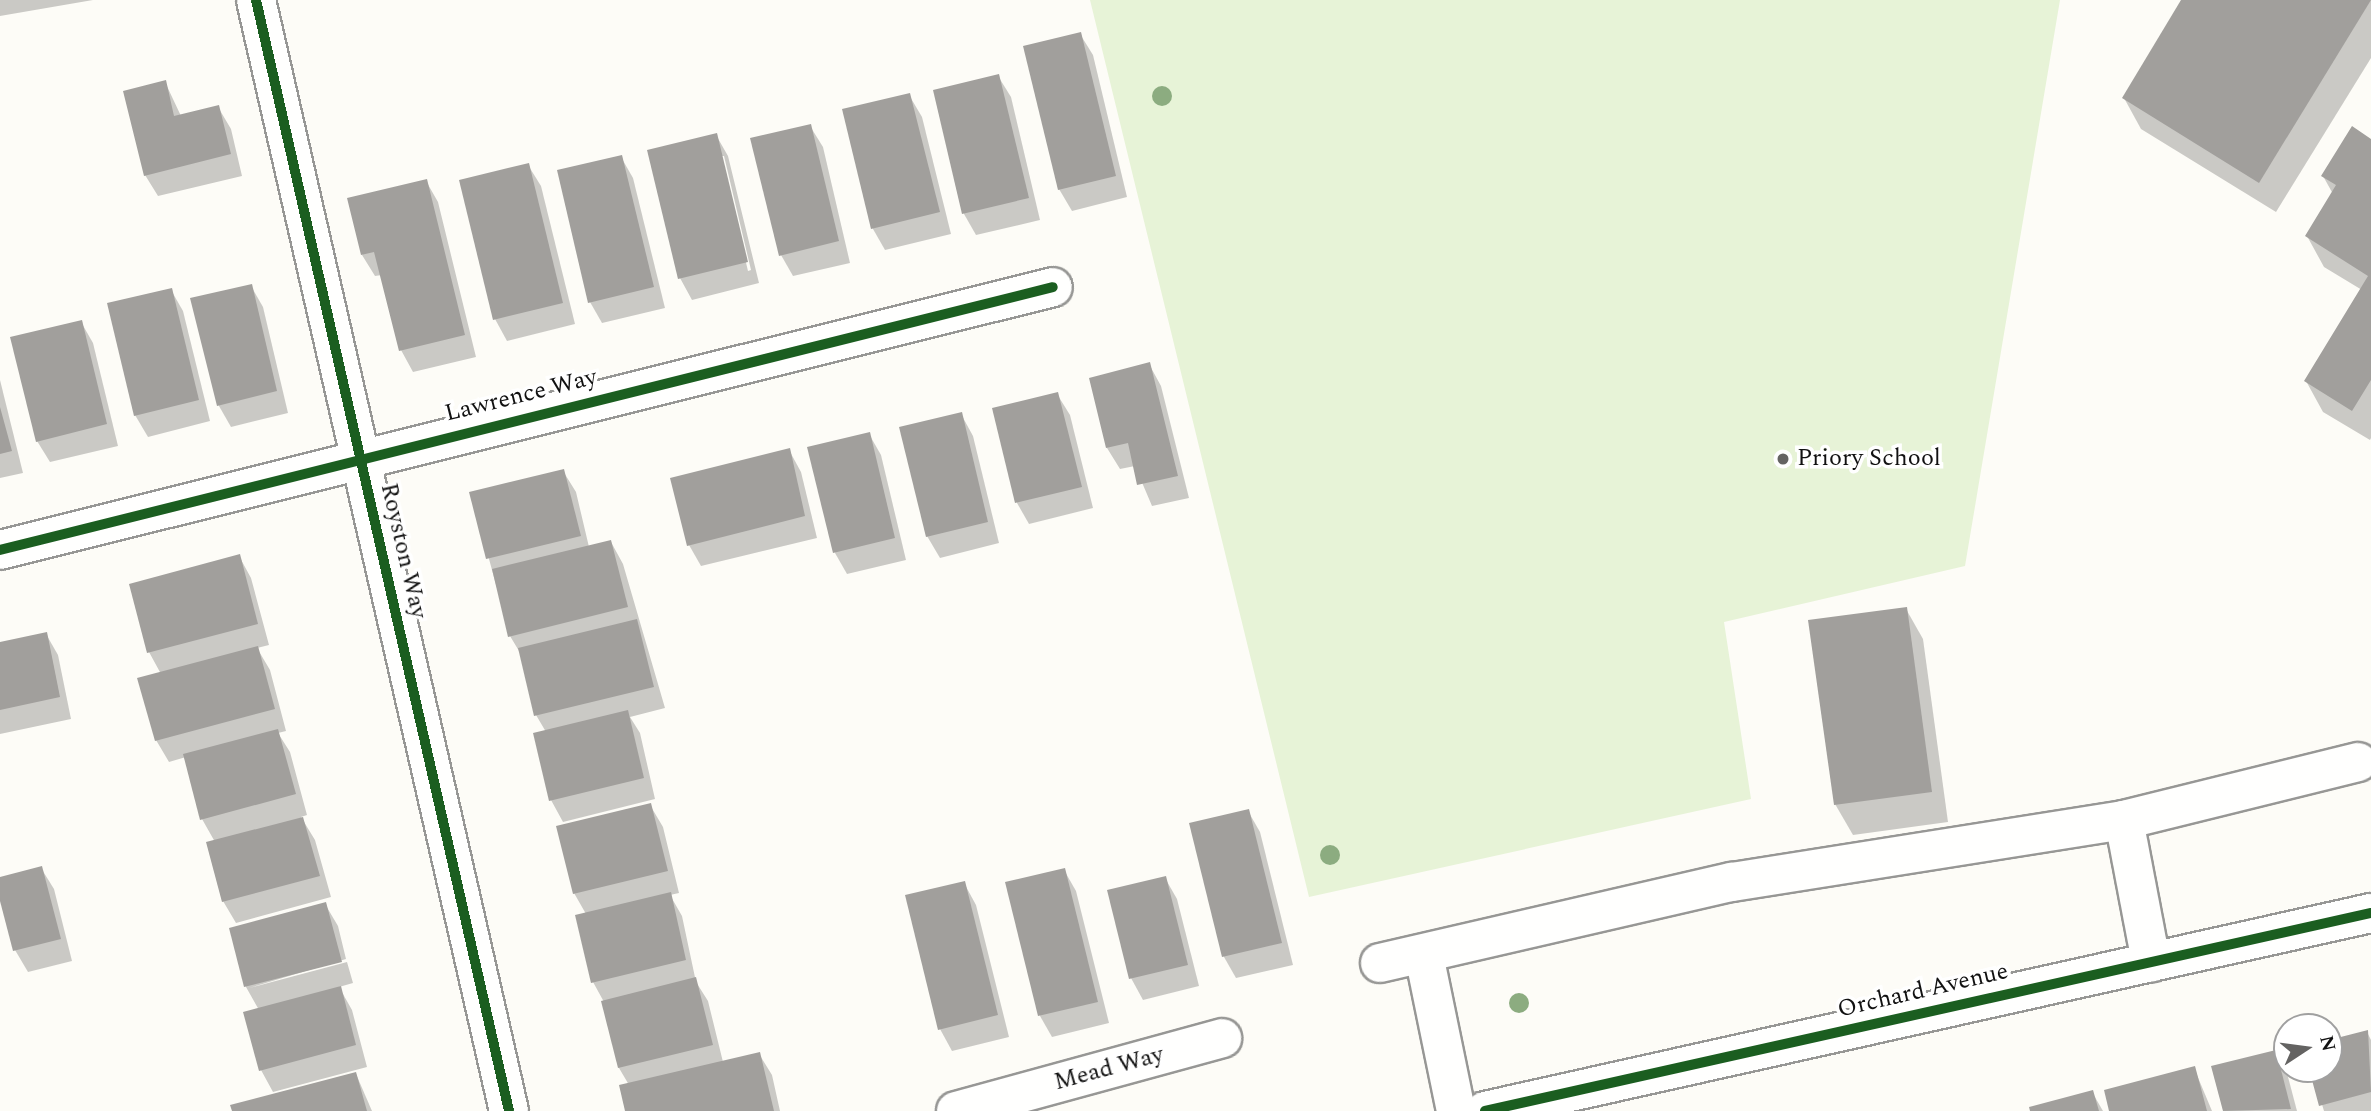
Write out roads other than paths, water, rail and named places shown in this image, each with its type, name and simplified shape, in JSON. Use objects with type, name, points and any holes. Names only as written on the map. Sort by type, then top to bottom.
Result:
[{"type":"street","name":"Royston Way","points":[[256,0],[509,1111]]},
{"type":"street","name":"Lawrence Way","points":[[0,550],[360,457],[1053,287]]},
{"type":"street","points":[[1380,963],[1732,882],[2123,820],[2358,761]]},
{"type":"street","points":[[2123,820],[2151,962]]},
{"type":"street","name":"Orchard Avenue","points":[[1485,1111],[2371,913]]},
{"type":"street","points":[[1424,955],[1455,1111]]},
{"type":"street","name":"Mead Way","points":[[956,1111],[1222,1038]]},
{"type":"place","name":"Priory School","points":[[1783,459]]}]
